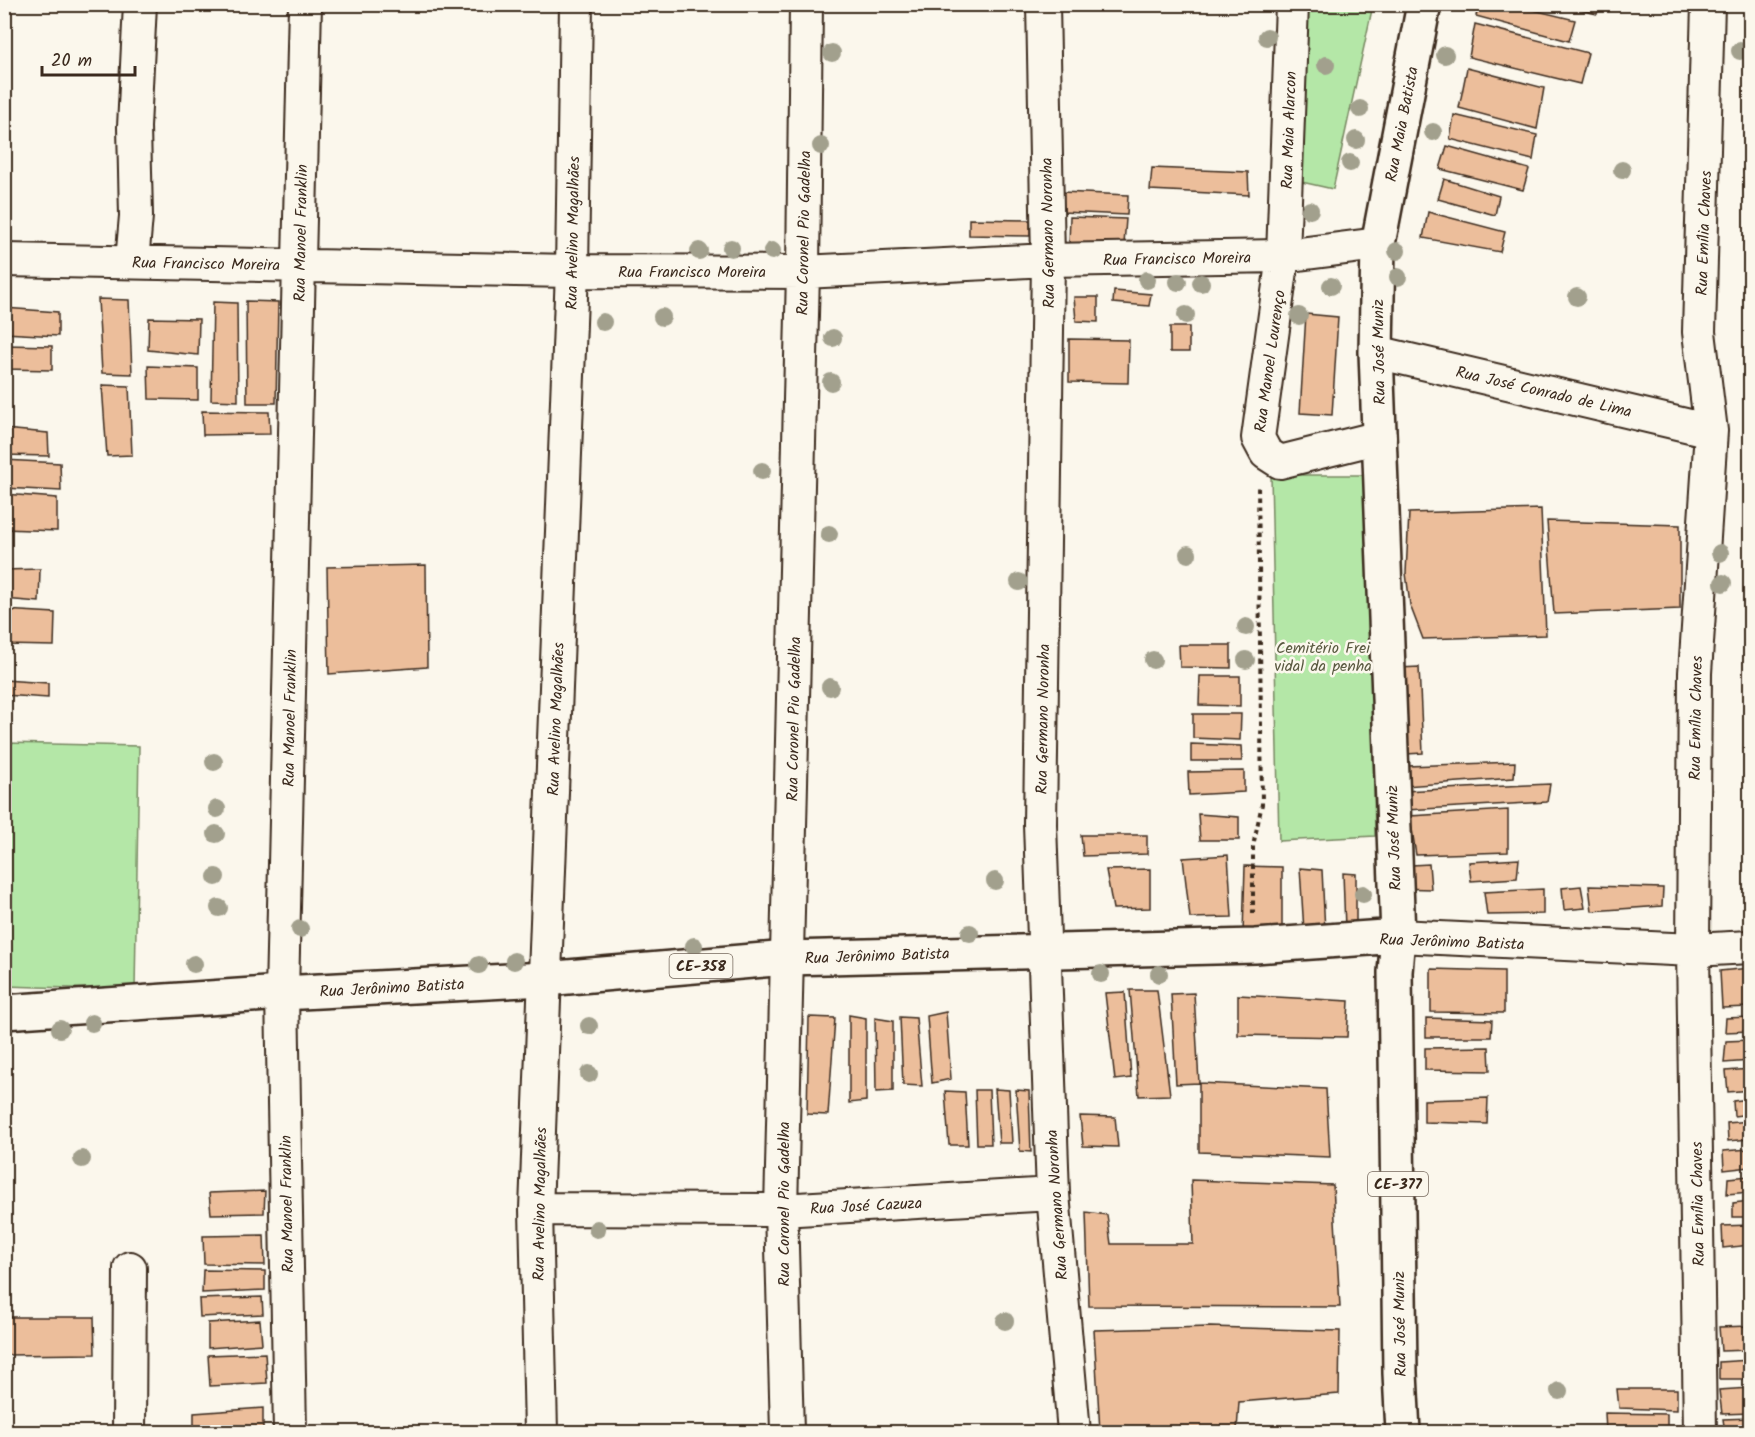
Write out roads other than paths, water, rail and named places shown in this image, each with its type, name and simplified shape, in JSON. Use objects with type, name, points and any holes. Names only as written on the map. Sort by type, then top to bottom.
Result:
[{"type":"main road","name":"Rua Maia Batista","points":[[1378,244],[1424,4]]},
{"type":"main road","name":"Rua José Muniz","points":[[1378,244],[1376,352],[1398,936],[1395,972],[1400,1373],[1403,1432]]},
{"type":"main road","name":"Rua Jerônimo Batista","points":[[4,1012],[282,993],[545,979],[787,958],[1255,946],[1398,936]]},
{"type":"street","points":[[132,262],[136,216],[134,127],[140,4]]},
{"type":"street","name":"Rua Manoel Franklin","points":[[290,1432],[282,993],[305,4]]},
{"type":"street","name":"Rua Avelino Magalhães","points":[[541,1432],[536,1209],[572,271],[576,4]]},
{"type":"street","name":"Rua Coronel Pio Gadelha","points":[[787,1432],[781,1210],[803,272],[806,4]]},
{"type":"street","name":"Rua Germano Noronha","points":[[1043,4],[1048,260],[1040,824],[1053,1194],[1074,1432]]},
{"type":"street","name":"Rua Maia Alarcon","points":[[1283,256],[1292,4]]},
{"type":"street","name":"Rua Emília Chaves","points":[[1700,1432],[1693,950],[1695,673],[1711,431],[1700,332],[1708,4]]},
{"type":"street","name":"Rua Francisco Moreira","points":[[4,260],[572,271],[803,272],[1048,260],[1283,256],[1378,244]]},
{"type":"street","name":"Rua Manoel Lourenço","points":[[1283,256],[1257,438],[1266,453],[1280,462],[1380,437]]},
{"type":"street","name":"Rua José Conrado de Lima","points":[[1376,352],[1711,431]]},
{"type":"street","name":"Rua Jerônimo Batista","points":[[1398,936],[1693,950],[1750,948]]},
{"type":"street","name":"Rua José Cazuza","points":[[536,1209],[781,1210],[1053,1194]]},
{"type":"street","points":[[129,1432],[130,1268]]},
{"type":"park label","name":"Cemitério Frei vidal da penha","points":[[1323,656]]}]
